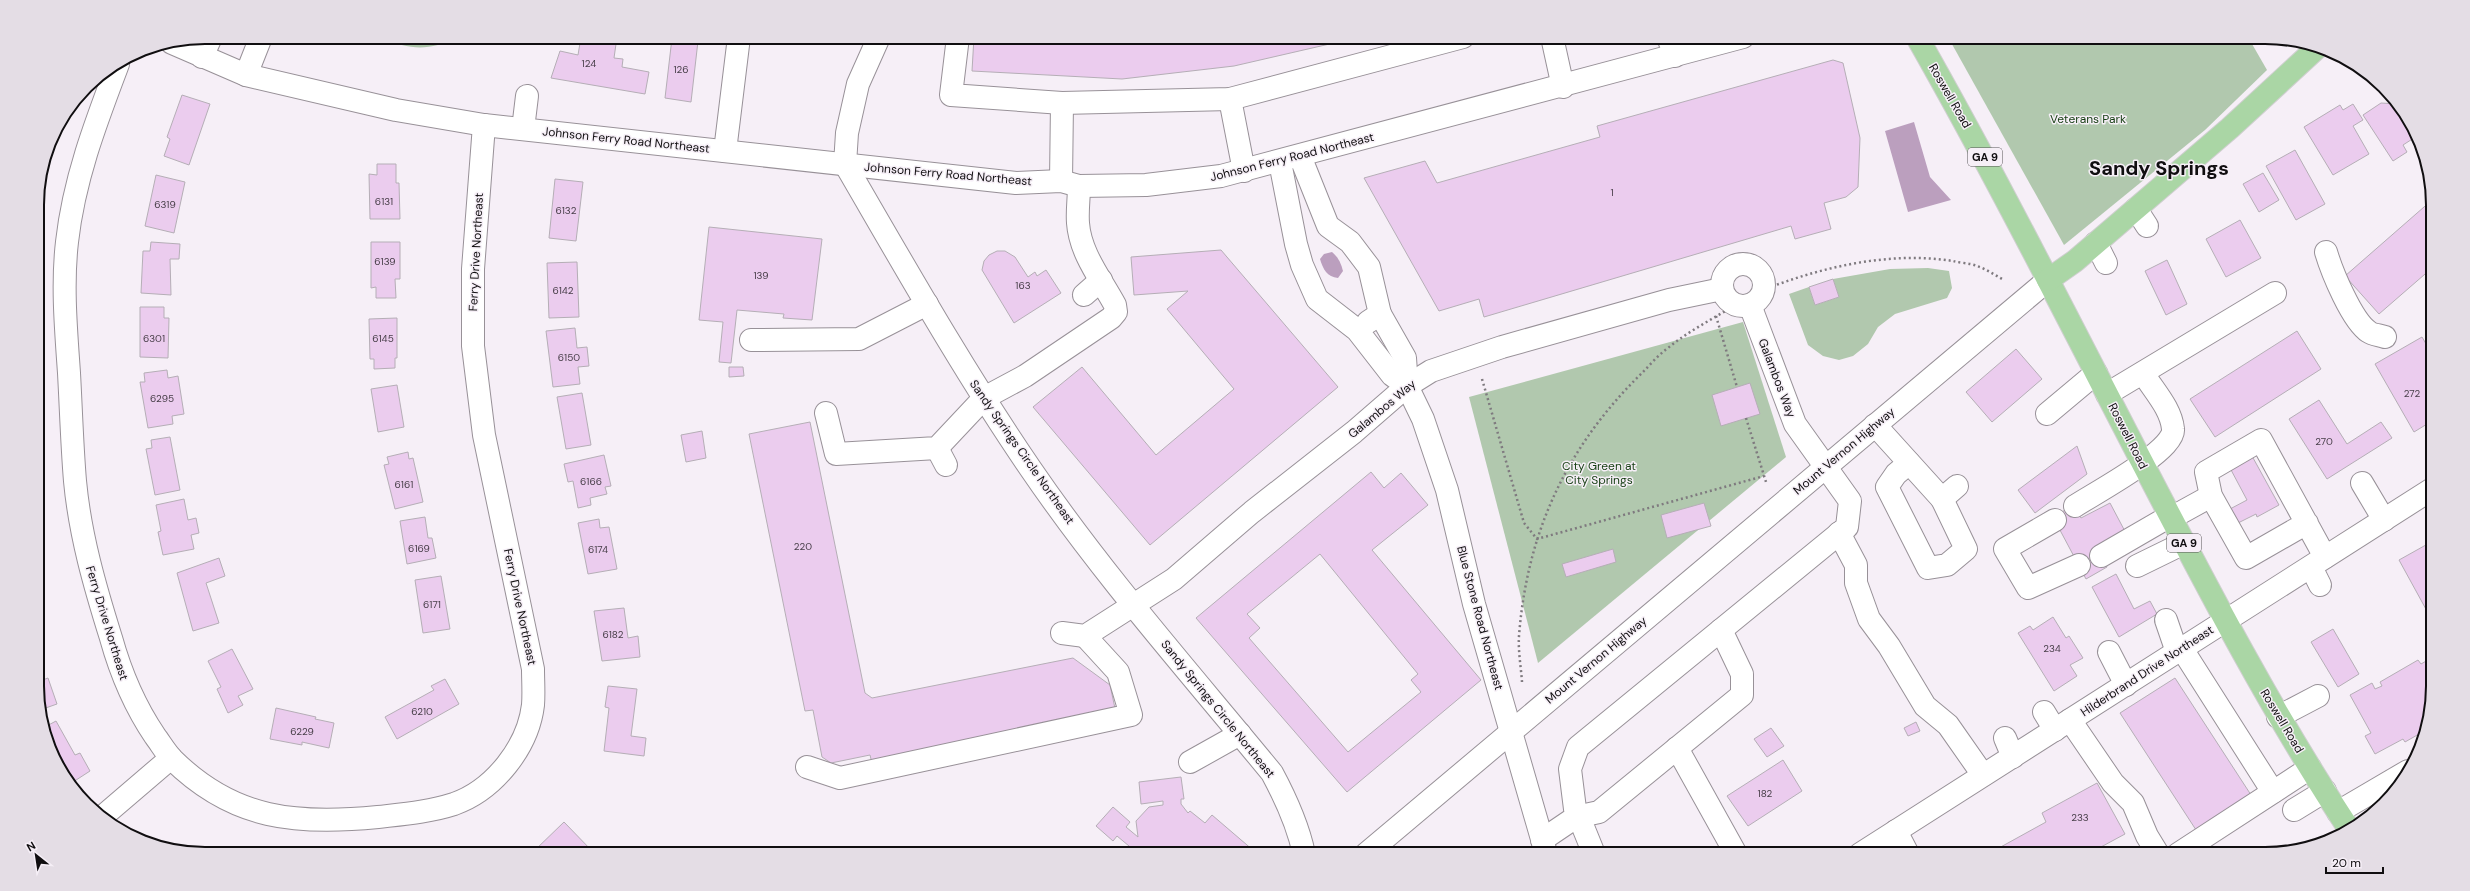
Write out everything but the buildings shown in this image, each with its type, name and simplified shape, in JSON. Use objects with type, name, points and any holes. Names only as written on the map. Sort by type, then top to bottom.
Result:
[{"type":"main road","name":"Roswell Road","points":[[1920,44],[1982,150],[2224,622],[2278,717],[2344,820]]},
{"type":"main road","name":"Mount Vernon Highway","points":[[2048,280],[2096,243],[2142,218],[2230,128],[2313,51]]},
{"type":"street","points":[[202,57],[208,44]]},
{"type":"street","points":[[246,75],[258,44]]},
{"type":"street","points":[[725,151],[738,44]]},
{"type":"street","points":[[845,164],[847,133],[858,84],[876,44]]},
{"type":"street","points":[[957,44],[951,95],[1062,103],[1230,99],[1437,44]]},
{"type":"street","points":[[1554,44],[1563,87]]},
{"type":"street","name":"Johnson Ferry Road Northeast","points":[[178,46],[246,75],[396,110],[484,125],[1016,183],[1146,185],[1244,171],[1280,162],[1563,87],[1671,46],[1687,44]]},
{"type":"street","name":"Ferry Drive Northeast","points":[[115,71],[89,141],[76,185],[66,244],[65,306],[75,483],[90,573],[123,679],[144,719],[171,758],[204,786],[245,808],[290,820],[332,822],[425,812],[457,803],[476,792],[494,778],[510,760],[522,741],[533,707],[533,669],[484,435],[473,346],[473,269],[484,125]]},
{"type":"street","points":[[523,129],[526,96]]},
{"type":"street","points":[[1230,99],[1244,171]]},
{"type":"street","points":[[826,413],[836,454],[942,456],[984,398],[1025,376],[1111,318],[1116,312],[1115,304],[1082,242],[1070,183],[1062,103]]},
{"type":"street","points":[[1296,244],[1328,226],[1300,156]]},
{"type":"street","name":"Blue Stone Road Northeast","points":[[1280,162],[1296,244],[1302,264],[1317,299],[1357,330],[1392,375],[1407,386]]},
{"type":"street","name":"Sandy Springs Circle Northeast","points":[[845,164],[984,398],[1031,469],[1133,603],[1272,773],[1288,803],[1300,835],[1303,847]]},
{"type":"street","name":"Blue Stone Road Northeast","points":[[1328,226],[1350,242],[1369,267],[1380,314],[1405,358],[1407,386],[1423,419],[1447,490],[1474,604],[1544,847]]},
{"type":"street","points":[[2096,243],[2106,263]]},
{"type":"street","points":[[2326,252],[2332,274],[2354,313],[2369,332],[2385,337]]},
{"type":"street","points":[[1084,295],[1101,280]]},
{"type":"street","name":"Mount Vernon Highway","points":[[1374,847],[2048,280]]},
{"type":"street","points":[[2107,394],[2275,293]]},
{"type":"street","name":"Galambos Way","points":[[1085,636],[1133,603],[1174,579],[1252,512],[1354,432],[1407,386],[1431,371],[1502,347],[1669,300],[1743,297],[1795,424],[1824,468],[1850,501],[1847,527],[1839,534]]},
{"type":"street","points":[[751,340],[860,339],[927,304]]},
{"type":"street","points":[[1357,330],[1380,314]]},
{"type":"street","points":[[2047,414],[2096,373]]},
{"type":"street","points":[[2075,506],[2143,464],[2168,442],[2174,431],[2171,416],[2143,373]]},
{"type":"street","points":[[1875,425],[1909,463],[1950,493],[1966,549],[1947,565],[1928,568],[1887,487],[1896,474],[1909,463]]},
{"type":"street","points":[[2307,524],[2246,558],[2211,496],[2206,472],[2261,440],[2307,524],[2319,570]]},
{"type":"street","points":[[2362,483],[2384,520]]},
{"type":"street","name":"Hilderbrand Drive Northeast","points":[[1871,847],[1983,776],[2009,747],[2126,685],[2224,622],[2319,570],[2384,520],[2426,493]]},
{"type":"street","points":[[2101,556],[2211,496]]},
{"type":"street","points":[[2055,520],[2005,549],[2028,588],[2079,566]]},
{"type":"street","points":[[1591,847],[1578,817],[1570,769],[1578,747],[1839,534],[1856,565],[1856,583],[1869,619],[1889,646],[1925,706],[1948,725],[1983,776]]},
{"type":"street","points":[[2137,566],[2184,543]]},
{"type":"street","points":[[2166,620],[2179,650],[2273,792]]},
{"type":"street","points":[[1544,847],[1578,817],[1599,812],[1742,695],[1742,674],[1721,630]]},
{"type":"street","points":[[807,767],[840,778],[1131,716],[1118,672],[1085,636],[1062,633]]},
{"type":"street","points":[[2109,652],[2126,685]]},
{"type":"street","points":[[2278,717],[2318,696]]},
{"type":"street","points":[[2056,721],[2133,803],[2147,836],[2154,847]]},
{"type":"street","points":[[1190,762],[1240,734]]},
{"type":"street","points":[[1677,748],[1732,847]]},
{"type":"street","points":[[106,813],[171,758]]},
{"type":"street","points":[[2189,847],[2310,768]]},
{"type":"street","points":[[2344,820],[2396,780]]},
{"type":"street","points":[[2294,810],[2325,791]]},
{"type":"street","points":[[1896,831],[1904,847]]},
{"type":"path","points":[[1522,682],[1519,638],[1525,594],[1537,539],[1558,485],[1577,450],[1600,417],[1668,348],[1743,297],[1802,277],[1856,263],[1910,258],[1933,258],[1976,265],[2004,280]]},
{"type":"path","points":[[1716,316],[1737,387]]},
{"type":"path","points":[[1482,379],[1524,523],[1537,539]]},
{"type":"path","points":[[1746,418],[1766,482]]},
{"type":"path","points":[[1537,539],[1764,476]]},
{"type":"green space","points":[[399,44],[441,44],[420,48]]},
{"type":"green space","name":"Veterans Park","points":[[1952,44],[2252,44],[2267,70],[2205,130],[2064,245]]},
{"type":"green space","points":[[1928,268],[1949,271],[1952,288],[1947,298],[1895,314],[1878,327],[1868,344],[1853,356],[1839,360],[1823,356],[1808,345],[1789,294],[1809,287],[1815,305],[1839,297],[1833,279],[1890,269]]},
{"type":"green space","name":"City Green at City Springs","points":[[1743,322],[1786,457],[1538,663],[1469,397]]},
{"type":"shaded area","points":[[1914,122],[1930,177],[1951,200],[1908,212],[1885,131]]},
{"type":"shaded area","points":[[1332,252],[1339,260],[1343,271],[1338,278],[1331,276],[1326,272],[1320,259],[1324,254]]},
{"type":"district","name":"Sandy Springs","points":[[2159,168]]}]
